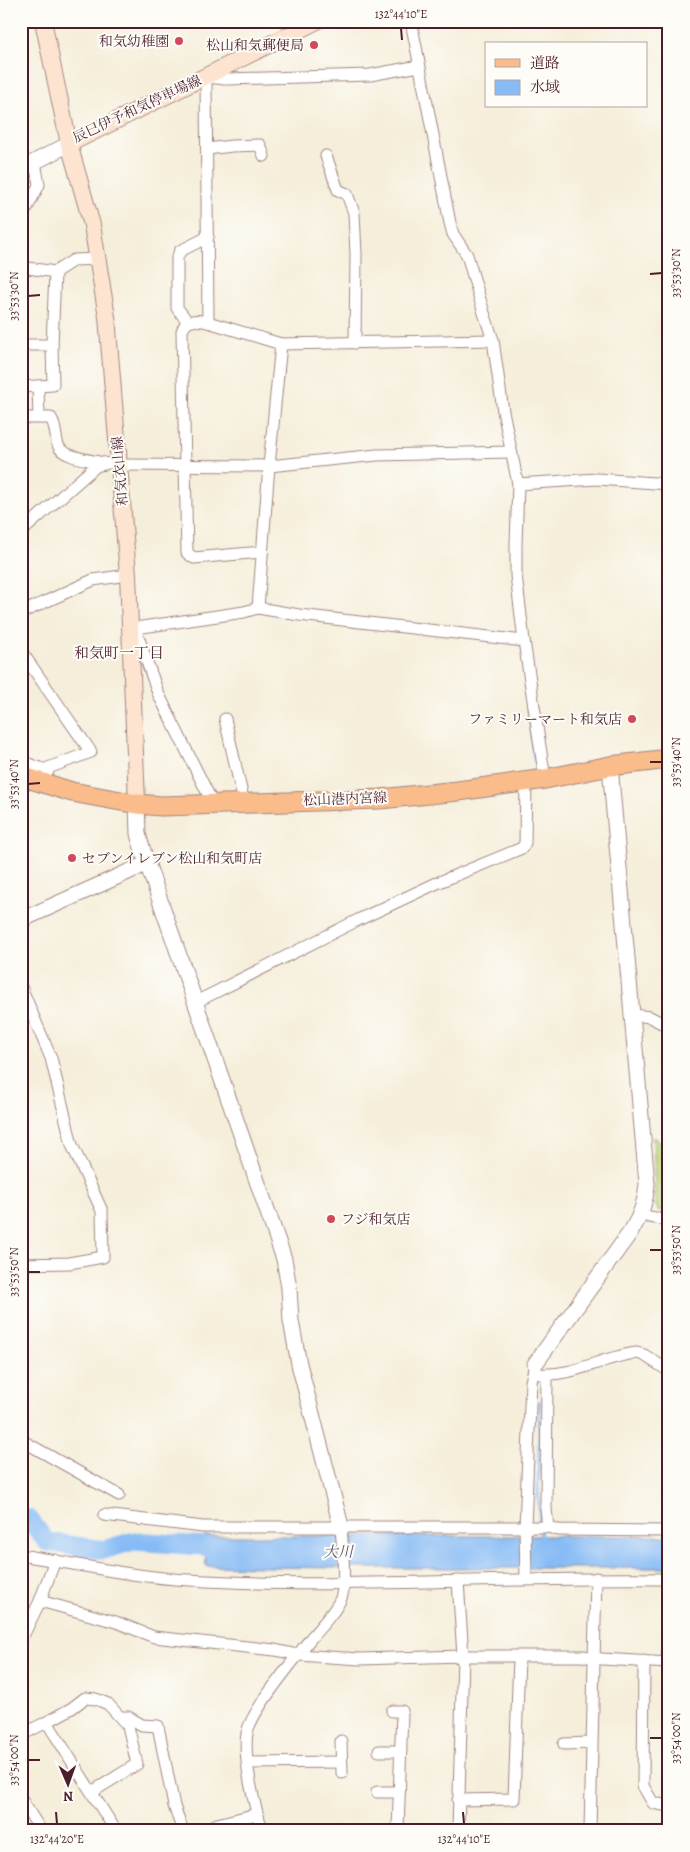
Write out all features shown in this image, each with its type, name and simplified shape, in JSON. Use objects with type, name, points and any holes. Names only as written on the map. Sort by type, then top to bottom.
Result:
[{"type":"main road","name":"辰巳伊予和気停車場線","points":[[43,21],[69,144],[316,21]]},
{"type":"main road","name":"和気衣山線","points":[[69,144],[92,225],[107,317],[114,463],[128,574],[132,629],[137,804]]},
{"type":"main road","name":"松山港内宮線","points":[[22,765],[72,792],[137,804],[162,806],[380,799],[526,782],[610,766],[669,759]]},
{"type":"street","points":[[411,21],[450,223],[453,234],[468,255],[482,306],[494,340],[499,388],[518,484],[516,575],[545,779]]},
{"type":"street","points":[[208,322],[206,77],[227,79],[370,75],[419,66]]},
{"type":"street","points":[[21,219],[39,185],[28,165],[69,144]]},
{"type":"street","points":[[207,149],[260,145],[264,156]]},
{"type":"street","points":[[326,156],[338,190],[347,194],[354,213],[356,254],[355,343]]},
{"type":"street","points":[[188,322],[177,308],[177,258],[180,251],[208,238]]},
{"type":"street","points":[[21,267],[55,272],[74,260],[98,259]]},
{"type":"street","points":[[21,387],[53,385],[52,345],[55,272]]},
{"type":"street","points":[[262,552],[194,558],[187,553],[182,331],[188,322],[198,320],[208,322],[281,344],[494,340]]},
{"type":"street","points":[[258,608],[281,344]]},
{"type":"street","points":[[21,345],[52,345]]},
{"type":"street","points":[[38,386],[33,418],[51,418],[54,422],[58,447],[63,452],[72,456],[114,463],[269,466],[376,455],[511,452]]},
{"type":"street","points":[[21,532],[86,473],[96,466],[114,463]]},
{"type":"street","points":[[518,484],[597,479],[669,484]]},
{"type":"street","points":[[21,613],[93,580],[128,574]]},
{"type":"street","points":[[213,804],[158,693],[132,629],[244,612],[258,608],[299,615],[524,641]]},
{"type":"street","points":[[21,651],[91,752],[48,768],[46,777]]},
{"type":"street","points":[[225,719],[244,803]]},
{"type":"street","points":[[526,1577],[534,1368],[632,1230],[641,1213],[648,1184],[610,766]]},
{"type":"street","points":[[196,1002],[358,920],[522,848],[525,843],[526,782]]},
{"type":"street","points":[[137,804],[138,834],[284,1260],[289,1288],[291,1320],[299,1364],[341,1528],[342,1596],[336,1607],[298,1655],[250,1723],[247,1739],[248,1763],[257,1814],[263,1831]]},
{"type":"street","points":[[21,920],[148,863]]},
{"type":"street","points":[[21,987],[51,1058],[72,1145],[102,1211],[103,1257],[69,1263],[21,1264]]},
{"type":"street","points":[[633,1015],[650,1017],[669,1027]]},
{"type":"street","points":[[641,1213],[649,1217],[669,1220]]},
{"type":"street","points":[[534,1368],[547,1374],[580,1368],[637,1353],[644,1355],[669,1370]]},
{"type":"street","points":[[547,1374],[547,1527]]},
{"type":"street","points":[[21,1440],[119,1496]]},
{"type":"street","points":[[104,1515],[203,1527],[547,1527],[558,1530],[669,1530]]},
{"type":"street","points":[[21,1555],[148,1576],[188,1580],[458,1581],[526,1577],[669,1579]]},
{"type":"street","points":[[21,1640],[40,1601],[55,1560]]},
{"type":"street","points":[[590,1831],[596,1578]]},
{"type":"street","points":[[458,1581],[463,1656],[458,1831]]},
{"type":"street","points":[[40,1601],[116,1622],[154,1637],[275,1650],[298,1655],[360,1659],[463,1656],[583,1656],[668,1663],[669,1634]]},
{"type":"street","points":[[458,1800],[514,1799],[519,1657]]},
{"type":"street","points":[[644,1662],[643,1786],[653,1803],[669,1806]]},
{"type":"street","points":[[22,1735],[72,1708],[85,1698],[96,1699],[108,1704],[128,1726],[137,1764],[92,1792]]},
{"type":"street","points":[[392,1711],[402,1711],[398,1831]]},
{"type":"street","points":[[120,1716],[128,1717],[142,1725],[158,1726],[174,1806],[182,1831]]},
{"type":"street","points":[[47,1722],[116,1831]]},
{"type":"street","points":[[248,1763],[342,1768],[341,1741]]},
{"type":"street","points":[[564,1744],[591,1743]]},
{"type":"street","points":[[379,1752],[401,1751]]},
{"type":"street","points":[[377,1792],[400,1792]]},
{"type":"street","points":[[21,1799],[41,1831]]},
{"type":"street","points":[[203,1831],[217,1824],[257,1814]]},
{"type":"green space","points":[[653,1137],[669,1148],[669,1214],[658,1210],[655,1204]]},
{"type":"water","points":[[204,1536],[669,1536],[669,1568],[206,1566]]},
{"type":"waterway","points":[[529,711],[534,760]]},
{"type":"waterway","points":[[540,1401],[538,1491],[541,1540]]},
{"type":"waterway","name":"大川","points":[[21,1518],[29,1519],[47,1542],[103,1550],[134,1541],[230,1548]]},
{"type":"place","name":"和気幼稚園","points":[[179,41]]},
{"type":"place","name":"松山和気郵便局","points":[[314,45]]},
{"type":"place","name":"ファミリーマート和気店","points":[[632,719]]},
{"type":"place","name":"セブンイレブン松山和気町店","points":[[72,858]]},
{"type":"place","name":"フジ和気店","points":[[331,1219]]},
{"type":"district","name":"和気町一丁目","points":[[119,653]]}]
